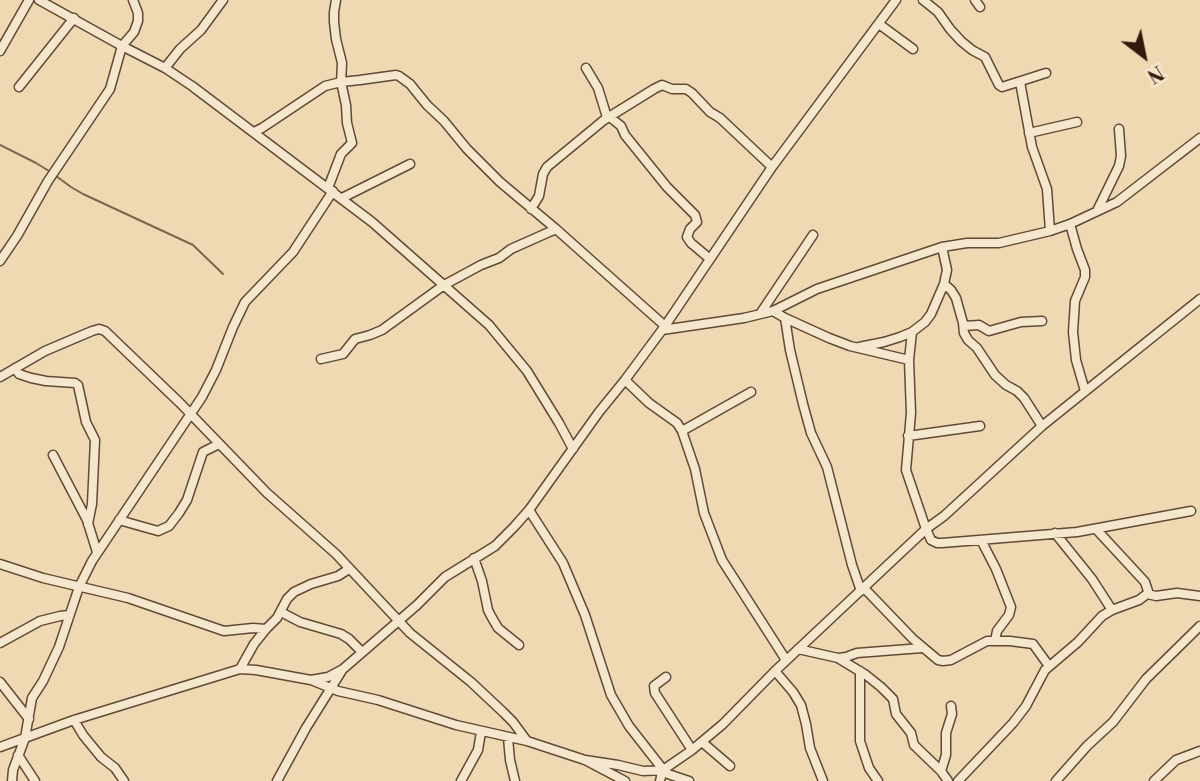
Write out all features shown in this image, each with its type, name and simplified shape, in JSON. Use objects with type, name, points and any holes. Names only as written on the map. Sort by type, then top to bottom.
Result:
[{"type":"street","points":[[0,51],[29,0]]},
{"type":"street","points":[[39,0],[165,68],[372,222],[489,325],[527,372],[573,449]]},
{"type":"street","points":[[0,261],[48,181],[110,89],[122,47],[134,32],[138,21],[133,0]]},
{"type":"street","points":[[165,68],[180,49],[201,30],[223,0]]},
{"type":"street","points":[[12,781],[13,770],[25,738],[32,698],[59,647],[79,587],[97,552],[202,397],[245,302],[293,252],[331,190],[341,154],[352,143],[334,22],[336,0]]},
{"type":"street","points":[[311,680],[328,677],[342,669],[445,578],[495,546],[529,510],[599,412],[664,328],[772,167],[896,0]]},
{"type":"street","points":[[923,0],[938,12],[961,41],[985,57],[1002,87],[1046,73]]},
{"type":"street","points":[[19,87],[74,18]]},
{"type":"street","points":[[879,24],[913,49]]},
{"type":"street","points":[[586,68],[598,88],[604,110],[621,126],[625,135],[670,191],[695,215],[697,222],[687,237],[710,259]]},
{"type":"street","points":[[254,132],[325,86],[396,75],[402,77],[500,182],[556,229],[664,328],[744,318],[773,311],[817,289],[942,247],[967,243],[999,243],[1070,225],[1127,195],[1200,138]]},
{"type":"street","points":[[1020,82],[1032,147],[1047,189],[1050,231]]},
{"type":"street","points":[[531,209],[540,196],[543,174],[547,167],[594,127],[662,85],[672,89],[686,89],[772,167]]},
{"type":"street","points":[[1029,133],[1077,122]]},
{"type":"street","points":[[1097,212],[1119,166],[1119,129]]},
{"type":"street","points":[[342,198],[411,164]]},
{"type":"street","points":[[1070,225],[1085,271],[1075,301],[1073,332],[1076,360],[1085,391]]},
{"type":"street","points":[[321,359],[343,354],[355,339],[382,330],[444,285],[499,258],[511,249],[556,229]]},
{"type":"street","points":[[760,314],[813,235]]},
{"type":"street","points":[[859,347],[912,332],[925,322],[944,284],[947,270],[942,247]]},
{"type":"street","points":[[944,284],[954,294],[968,340],[1004,384],[1020,394],[1042,426]]},
{"type":"street","points":[[662,774],[723,723],[926,529],[944,516],[1042,426],[1200,299]]},
{"type":"street","points":[[773,311],[830,338],[909,360]]},
{"type":"street","points":[[785,318],[805,414],[827,467],[852,565],[862,590],[938,660],[943,662],[961,656],[981,643],[995,640],[1033,644],[1049,666]]},
{"type":"street","points":[[964,326],[979,325],[989,331],[995,327],[1021,322],[1042,321]]},
{"type":"street","points":[[0,377],[45,351],[92,331],[102,330],[158,381],[267,493],[320,539],[410,633],[471,682],[513,722],[527,741]]},
{"type":"street","points":[[912,332],[909,360],[911,413],[906,470],[931,540],[937,543],[1096,529],[1191,511]]},
{"type":"street","points":[[15,368],[19,374],[31,378],[78,385],[86,422],[95,440],[92,504],[88,524]]},
{"type":"street","points":[[625,380],[682,430],[695,469],[704,513],[722,560],[786,660]]},
{"type":"street","points":[[682,430],[751,392]]},
{"type":"street","points":[[908,436],[980,426]]},
{"type":"street","points":[[119,520],[158,531],[169,526],[187,500],[203,452],[219,444]]},
{"type":"street","points":[[53,455],[88,524],[97,552]]},
{"type":"street","points":[[529,510],[563,564],[585,615],[611,695],[625,719],[660,764],[662,774]]},
{"type":"street","points":[[1096,529],[1145,582],[1147,594]]},
{"type":"street","points":[[1055,533],[1092,579],[1112,610]]},
{"type":"street","points":[[981,540],[1011,607],[1009,615],[997,631],[995,640]]},
{"type":"street","points":[[474,558],[491,616],[498,628],[519,645]]},
{"type":"street","points":[[0,564],[128,598],[224,631],[266,629]]},
{"type":"street","points":[[240,669],[254,644],[275,621],[287,599],[298,589],[338,576],[349,569]]},
{"type":"street","points":[[958,781],[1013,723],[1049,666],[1078,642],[1097,620],[1147,594],[1156,596],[1177,593],[1200,596]]},
{"type":"street","points":[[281,612],[300,622],[341,634],[362,652]]},
{"type":"street","points":[[0,643],[40,621],[69,615]]},
{"type":"street","points":[[1062,779],[1087,746],[1113,722],[1146,679],[1200,626]]},
{"type":"street","points":[[838,658],[865,652],[922,648]]},
{"type":"street","points":[[798,649],[838,658],[860,671],[890,695],[898,718],[911,733],[914,745],[948,781]]},
{"type":"street","points":[[0,747],[74,720],[240,669],[311,680],[429,718],[527,741],[585,760],[689,781]]},
{"type":"street","points":[[277,781],[342,669]]},
{"type":"street","points":[[775,671],[801,705],[810,748],[823,781]]},
{"type":"street","points":[[860,671],[860,741],[869,768],[878,781]]},
{"type":"street","points":[[666,677],[654,686],[655,693],[692,750]]},
{"type":"street","points":[[0,682],[29,719]]},
{"type":"street","points":[[941,771],[946,755],[946,733],[952,714],[951,706]]},
{"type":"street","points":[[74,720],[79,731],[124,781]]},
{"type":"street","points":[[461,781],[478,750],[481,732]]},
{"type":"street","points":[[508,738],[515,781]]},
{"type":"street","points":[[702,742],[730,766]]},
{"type":"street","points":[[1154,781],[1176,760],[1200,751]]},
{"type":"street","points":[[18,755],[35,781]]},
{"type":"street","points":[[585,760],[625,781]]},
{"type":"street","points":[[5,781],[13,770]]},
{"type":"waterway","points":[[0,145],[49,171]]},
{"type":"waterway","points":[[56,176],[83,194],[193,245],[223,274]]}]
